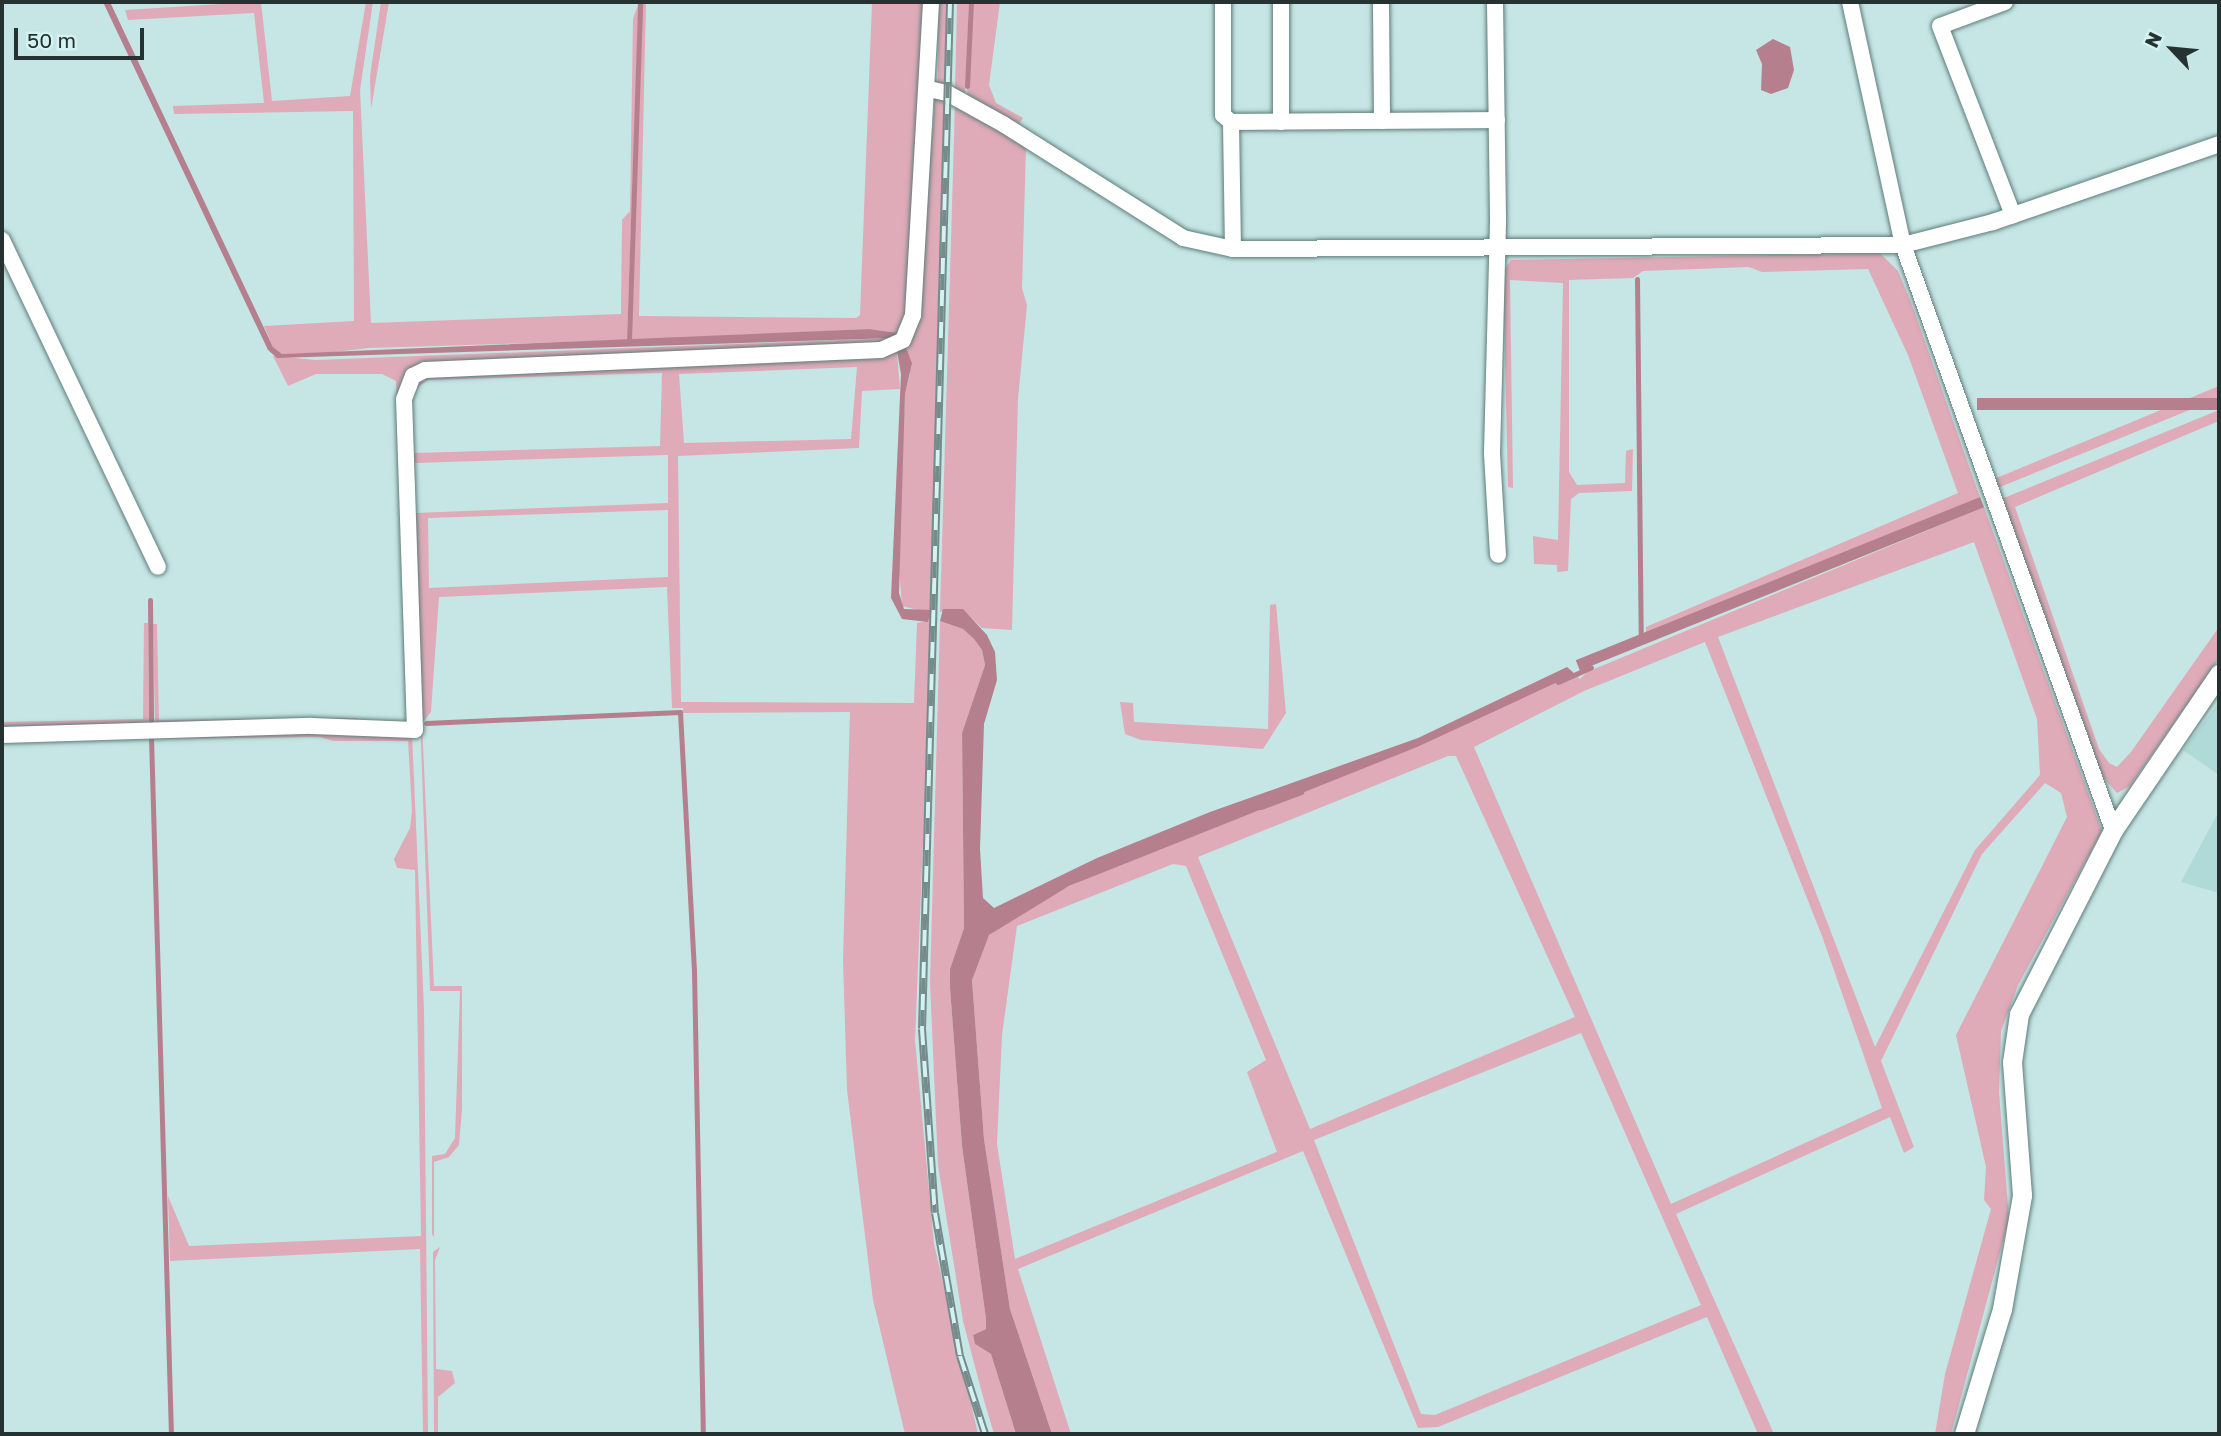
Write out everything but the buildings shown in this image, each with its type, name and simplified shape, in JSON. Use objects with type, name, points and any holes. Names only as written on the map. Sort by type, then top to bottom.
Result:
[{"type":"street","points":[[2,734],[313,726],[415,730],[404,399],[413,376],[425,370],[893,346],[910,330],[914,315],[929,89],[931,2]]},
{"type":"street","points":[[1223,2],[1223,116],[1231,122],[1497,120]]},
{"type":"street","points":[[1281,2],[1281,122]]},
{"type":"street","points":[[1381,2],[1382,121]]},
{"type":"street","points":[[1495,2],[1497,120],[1492,454],[1498,555]]},
{"type":"street","points":[[1850,2],[1903,246],[2113,830]]},
{"type":"street","points":[[2005,2],[1940,26],[2013,215]]},
{"type":"street","points":[[929,89],[947,93],[1003,124],[1183,238],[1233,249],[1903,246],[2013,215],[2219,144]]},
{"type":"street","points":[[1231,122],[1233,249]]},
{"type":"street","points":[[2,240],[158,567]]},
{"type":"street","points":[[1964,1434],[2002,1309],[2022,1195],[2012,1062],[2019,1014],[2113,830],[2219,674]]},
{"type":"shaded area","points":[[103,2],[110,2],[273,347],[282,354],[869,329],[898,333],[892,338],[277,358],[268,350]]},
{"type":"shaded area","points":[[261,2],[272,101],[350,96],[366,2],[373,2],[360,90],[371,323],[621,314],[622,220],[630,211],[633,19],[639,2],[627,340],[369,348],[282,354],[273,347],[264,326],[354,321],[353,111],[174,114],[173,106],[264,103],[254,13],[128,20],[125,10]]},
{"type":"shaded area","points":[[381,2],[389,2],[371,109],[370,76]]},
{"type":"shaded area","points":[[641,2],[646,2],[639,316],[856,318],[860,315],[872,2],[925,2],[909,308],[895,342],[408,372],[400,387],[407,724],[396,381],[382,374],[316,374],[288,386],[273,356],[316,360],[892,338],[898,333],[869,329],[631,340]]},
{"type":"shaded area","points":[[938,2],[947,2],[947,85],[938,85]]},
{"type":"shaded area","points":[[957,2],[969,2],[965,96],[955,91]]},
{"type":"shaded area","points":[[972,2],[1000,2],[989,85],[996,103],[1023,118],[1019,124],[967,97]]},
{"type":"shaded area","points":[[1773,39],[1790,47],[1794,70],[1788,88],[1771,94],[1761,90],[1762,64],[1756,50]]},
{"type":"shaded area","points":[[946,96],[932,610],[926,612],[902,606],[898,557],[905,393],[910,374],[906,348],[917,326],[935,99]]},
{"type":"shaded area","points":[[955,104],[1026,147],[1022,288],[1027,305],[1018,399],[1012,630],[982,628],[962,609],[940,612]]},
{"type":"shaded area","points":[[1880,253],[1898,271],[1911,302],[1980,497],[1646,635],[1646,627],[1958,493],[1908,355],[1868,269],[1762,272],[1749,267],[1643,271],[1633,278],[1569,280],[1569,472],[1577,485],[1625,483],[1626,451],[1633,449],[1632,491],[1579,493],[1571,499],[1568,571],[1557,572],[1557,565],[1534,564],[1533,536],[1558,540],[1563,283],[1510,280],[1513,488],[1508,487],[1503,272],[1511,260]]},
{"type":"shaded area","points":[[906,348],[912,363],[905,394],[899,593],[904,609],[932,610],[928,622],[902,619],[891,598],[901,374],[897,351]]},
{"type":"shaded area","points":[[897,351],[900,389],[862,391],[859,448],[678,456],[681,702],[914,703],[917,623],[932,620],[915,1040],[934,1244],[978,1434],[905,1434],[873,1300],[847,1090],[843,960],[850,712],[683,713],[683,708],[672,708],[667,587],[439,597],[431,712],[422,723],[434,986],[462,986],[462,1110],[459,1145],[449,1157],[434,1162],[434,1237],[432,1234],[432,1156],[445,1154],[455,1138],[460,991],[430,991],[408,387],[420,375]],"holes":[[[857,367],[851,439],[684,443],[679,374]],[[662,373],[660,446],[414,453],[412,402],[417,388],[428,380]],[[668,455],[668,503],[415,513],[415,463]],[[668,510],[668,577],[429,588],[428,518]]]},
{"type":"shaded area","points":[[2219,386],[2219,398],[1995,489],[1994,479]]},
{"type":"shaded area","points":[[1977,398],[2219,398],[2219,410],[1977,410]]},
{"type":"shaded area","points":[[2219,410],[2219,421],[2015,507],[2099,749],[2109,763],[2117,767],[2131,752],[2219,627],[2219,659],[2130,786],[2117,793],[2100,774],[1999,500]]},
{"type":"shaded area","points":[[1980,497],[1984,507],[1580,671],[1576,660]]},
{"type":"shaded area","points":[[1984,507],[2102,831],[2018,985],[2001,1031],[1999,1092],[2009,1219],[1951,1434],[1935,1434],[1945,1374],[1991,1209],[1984,1200],[1986,1167],[1956,1035],[2067,817],[2061,793],[2045,783],[1982,854],[1881,1061],[1914,1147],[1904,1153],[1890,1117],[1676,1214],[1774,1434],[1758,1434],[1707,1317],[1438,1427],[1418,1428],[1303,1151],[1018,1269],[1071,1434],[1052,1434],[1010,1309],[984,1139],[972,980],[983,943],[997,926],[1047,896],[1575,674],[1580,679],[1587,672]],"holes":[[[1974,542],[2037,719],[2040,775],[1975,850],[1875,1047],[1718,637]],[[1705,642],[1822,936],[1882,1108],[1671,1204],[1474,747],[1584,691]],[[1448,756],[1456,756],[1575,1017],[1310,1129],[1198,857]],[[1173,864],[1186,866],[1266,1060],[1247,1072],[1277,1152],[1015,1259],[997,1144],[1002,1035],[1017,926]],[[1581,1033],[1701,1305],[1435,1415],[1421,1414],[1314,1140]]]},
{"type":"shaded area","points":[[1276,604],[1286,713],[1263,749],[1141,740],[1125,734],[1120,702],[1133,703],[1134,722],[1268,729],[1270,605]]},
{"type":"shaded area","points":[[943,609],[963,609],[987,635],[995,652],[997,680],[984,724],[980,849],[983,898],[994,908],[1097,858],[1210,812],[1418,738],[1567,667],[1575,674],[1417,747],[1069,886],[989,935],[972,980],[984,1139],[1010,1309],[1052,1434],[1016,1434],[991,1354],[975,1344],[973,1335],[986,1329],[986,1319],[962,1146],[950,969],[964,928],[962,733],[985,665],[982,650],[974,639],[963,629],[940,621]]},
{"type":"shaded area","points":[[940,621],[963,629],[974,639],[982,650],[985,665],[962,733],[964,928],[950,969],[950,988],[962,1146],[986,1319],[986,1329],[973,1335],[975,1344],[991,1354],[1016,1434],[994,1434],[983,1397],[963,1321],[938,1165],[930,983]]},
{"type":"shaded area","points":[[144,623],[148,623],[149,727],[2,731],[2,722],[143,719]]},
{"type":"shaded area","points":[[153,624],[157,624],[159,720],[358,718],[358,726],[155,725]]},
{"type":"shaded area","points":[[2219,702],[2219,775],[2183,750]]},
{"type":"shaded area","points":[[412,733],[424,1009],[428,1434],[423,1434],[420,1249],[170,1261],[168,1196],[189,1246],[421,1236],[415,870],[397,868],[394,859],[410,828],[412,811],[408,741],[332,741],[320,737],[154,739],[154,734]]},
{"type":"shaded area","points":[[2219,811],[2219,893],[2181,882]]},
{"type":"shaded area","points":[[440,1247],[435,1260],[436,1369],[452,1371],[455,1383],[438,1397],[438,1434],[434,1434],[433,1252]]},
{"type":"waterway","points":[[629,340],[640,2]]},
{"type":"waterway","points":[[967,86],[971,2]]},
{"type":"waterway","points":[[1637,279],[1641,637]]},
{"type":"waterway","points":[[150,600],[151,724]]},
{"type":"waterway","points":[[1558,682],[1591,667]]},
{"type":"waterway","points":[[426,723],[680,712],[694,971],[703,1434]]},
{"type":"waterway","points":[[151,737],[171,1434]]},
{"type":"waterway","points":[[1261,807],[1301,792]]},
{"type":"railway","points":[[950,2],[922,1029],[935,1213],[960,1356],[985,1434]]}]
